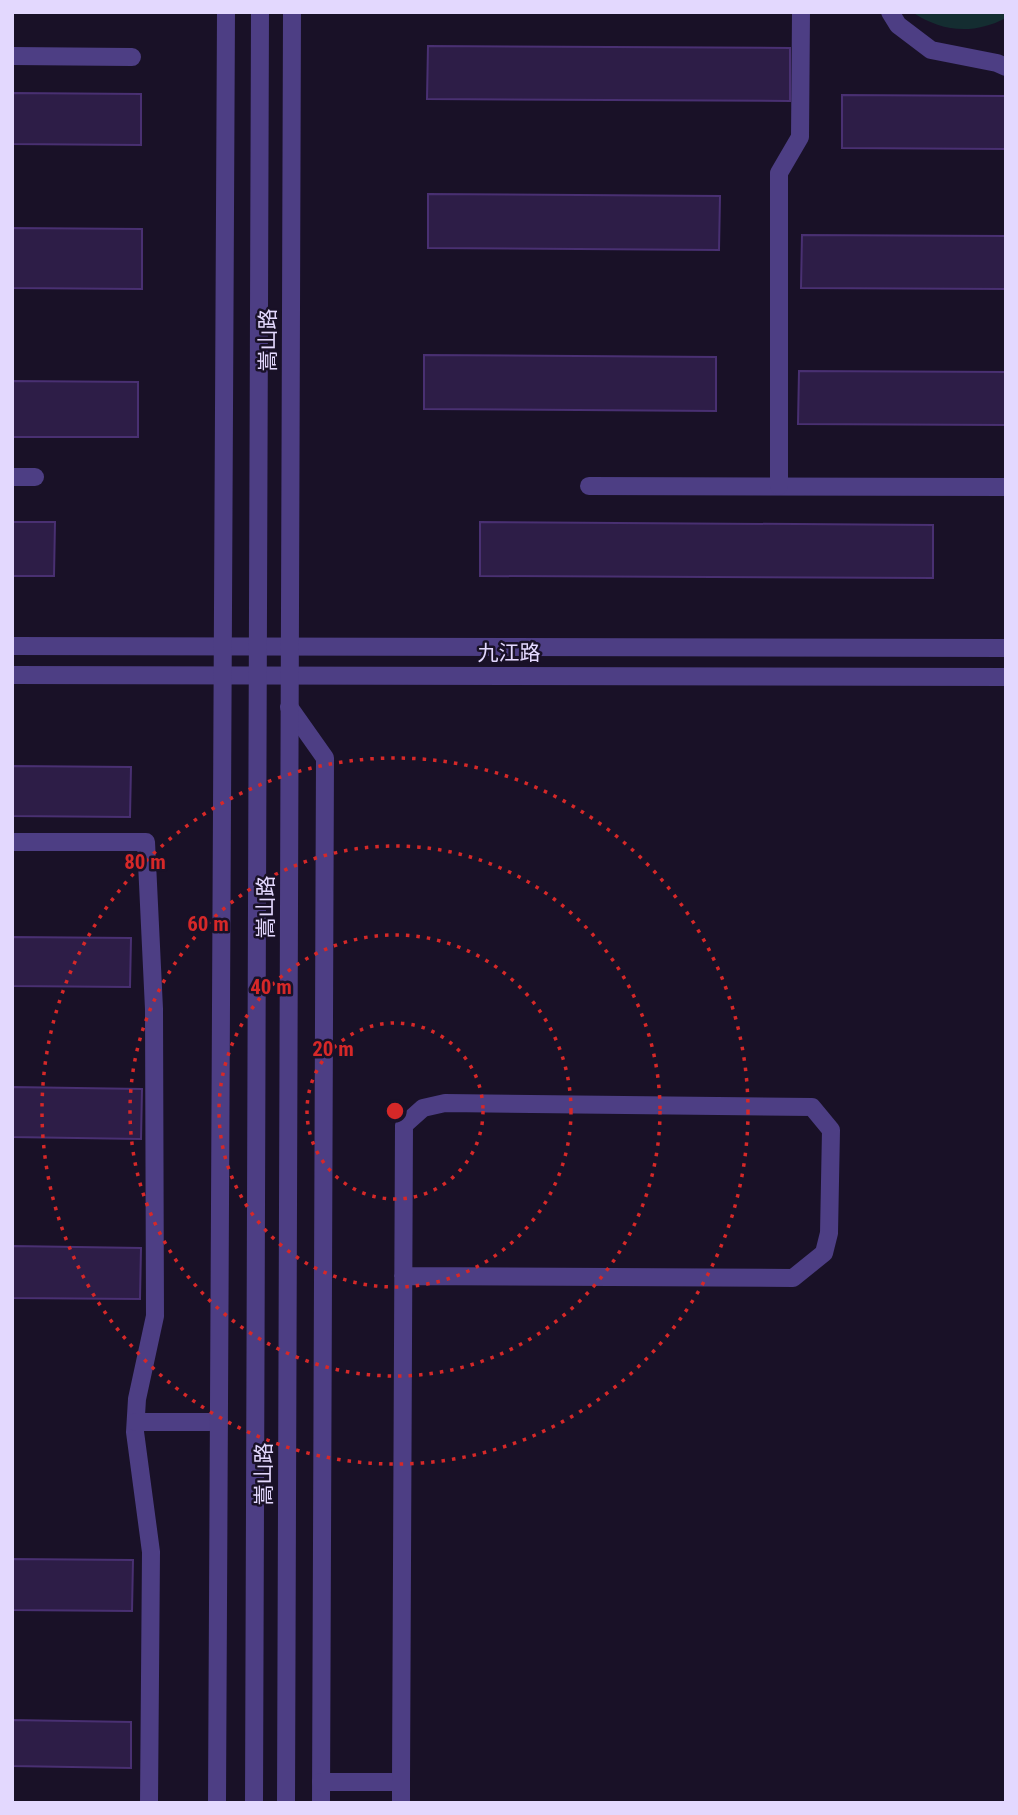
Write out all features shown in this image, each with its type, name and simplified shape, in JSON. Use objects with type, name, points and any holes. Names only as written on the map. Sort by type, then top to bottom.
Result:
[{"type":"street","points":[[217,1803],[226,12]]},
{"type":"street","name":"嵩山路","points":[[254,1803],[260,12]]},
{"type":"street","name":"嵩山路","points":[[286,1803],[292,12]]},
{"type":"street","points":[[779,486],[779,173],[800,137],[800,12]]},
{"type":"street","points":[[890,12],[898,25],[931,50],[1006,67]]},
{"type":"street","points":[[12,57],[132,57]]},
{"type":"street","points":[[12,477],[35,477]]},
{"type":"street","points":[[589,486],[1006,486]]},
{"type":"street","name":"九江路","points":[[12,646],[1006,648]]},
{"type":"street","name":"九江路","points":[[12,675],[1006,677]]},
{"type":"street","points":[[289,707],[325,758],[321,1803]]},
{"type":"street","points":[[12,842],[146,842],[154,1009],[155,1316],[137,1399],[136,1422],[151,1552],[149,1803]]},
{"type":"street","points":[[401,1803],[403,1276],[404,1125],[423,1108],[445,1103],[812,1107],[831,1130],[829,1233],[824,1254],[793,1278],[403,1276]]},
{"type":"street","points":[[136,1422],[219,1422]]},
{"type":"street","points":[[321,1782],[401,1783]]},
{"type":"green space","points":[[912,12],[1006,12],[1006,18],[982,27],[958,29],[935,24]]},
{"type":"building","points":[[428,46],[790,48],[790,101],[427,99]]},
{"type":"building","points":[[12,93],[141,94],[141,145],[12,144]]},
{"type":"building","points":[[842,95],[1006,96],[1006,149],[842,148]]},
{"type":"building","points":[[428,194],[720,196],[719,250],[428,248]]},
{"type":"building","points":[[12,228],[142,229],[142,289],[12,288]]},
{"type":"building","points":[[802,235],[1006,236],[1006,289],[801,288]]},
{"type":"building","points":[[424,355],[716,357],[716,411],[424,409]]},
{"type":"building","points":[[799,371],[1006,372],[1006,425],[798,424]]},
{"type":"building","points":[[12,381],[138,382],[138,437],[12,437]]},
{"type":"building","points":[[12,522],[55,522],[54,576],[12,576]]},
{"type":"building","points":[[480,522],[933,525],[933,578],[480,576]]},
{"type":"building","points":[[12,766],[131,767],[130,817],[12,816]]},
{"type":"building","points":[[12,937],[131,938],[130,987],[12,986]]},
{"type":"building","points":[[12,1087],[142,1089],[141,1139],[12,1137]]},
{"type":"building","points":[[12,1246],[141,1248],[140,1299],[12,1298]]},
{"type":"building","points":[[12,1559],[133,1560],[132,1611],[12,1610]]},
{"type":"building","points":[[12,1720],[131,1722],[131,1768],[12,1766]]}]
